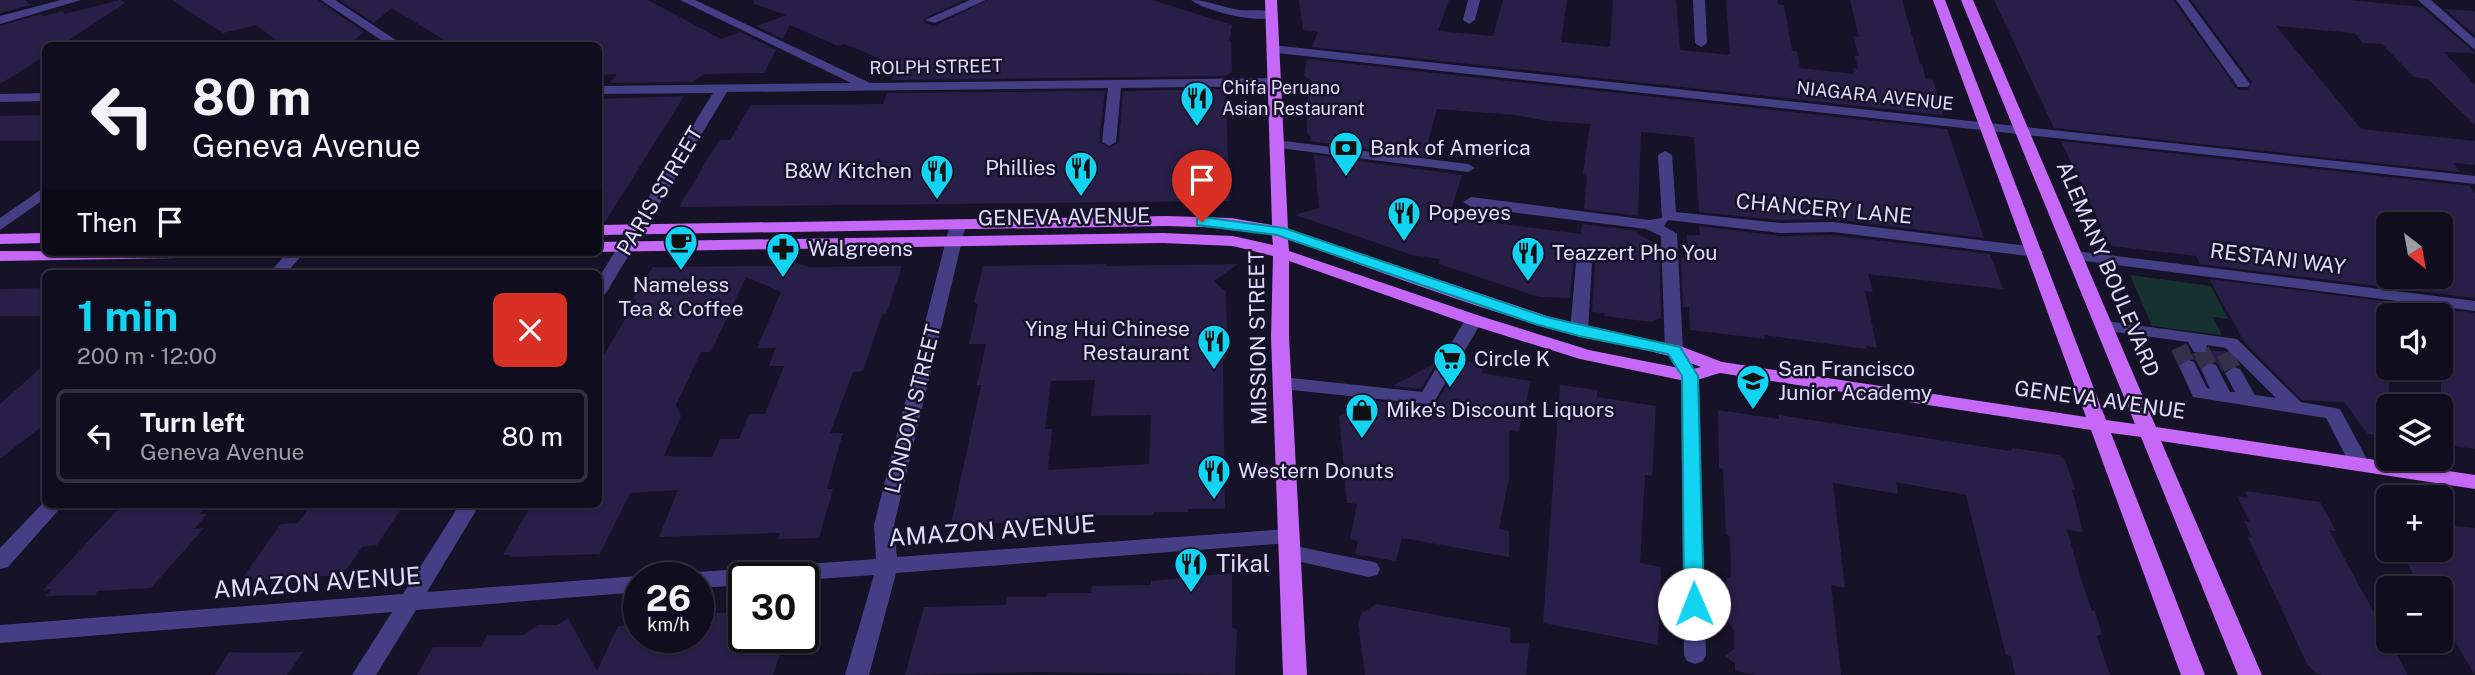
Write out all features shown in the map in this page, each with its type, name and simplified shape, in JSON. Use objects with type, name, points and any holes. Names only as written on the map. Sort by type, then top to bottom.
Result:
[{"type":"main road","name":"MISSION STREET","points":[[1271,0],[1282,383],[1295,675]]},
{"type":"main road","points":[[1939,0],[2193,675]]},
{"type":"main road","name":"ALEMANY BOULEVARD","points":[[1967,0],[2106,326],[2250,675]]},
{"type":"main road","name":"GENEVA AVENUE","points":[[602,247],[1202,222],[1279,231],[1501,307],[1579,331],[1674,350],[1719,367],[2149,430],[2475,482]]},
{"type":"main road","name":"GENEVA AVENUE","points":[[602,230],[956,233],[1236,241],[1280,252],[1474,320],[1586,355],[1690,376],[1719,367]]},
{"type":"main road","points":[[0,239],[42,238]]},
{"type":"main road","points":[[0,256],[42,255]]},
{"type":"street","points":[[0,20],[75,0]]},
{"type":"street","points":[[327,0],[393,42]]},
{"type":"street","points":[[686,0],[871,87]]},
{"type":"street","points":[[931,20],[980,0]]},
{"type":"street","points":[[1197,0],[1236,13],[1272,15]]},
{"type":"street","points":[[1469,19],[1474,0]]},
{"type":"street","points":[[1699,0],[1701,43]]},
{"type":"street","points":[[2182,0],[2243,83]]},
{"type":"street","points":[[2424,0],[2475,46]]},
{"type":"street","name":"NIAGARA AVENUE","points":[[1272,49],[2475,180]]},
{"type":"street","name":"ROLPH STREET","points":[[602,90],[1273,82]]},
{"type":"street","points":[[1109,142],[1115,84]]},
{"type":"street","name":"PARIS STREET","points":[[602,286],[722,89]]},
{"type":"street","points":[[0,97],[42,97]]},
{"type":"street","points":[[1276,144],[1468,168]]},
{"type":"street","points":[[1649,225],[1659,223],[1669,216],[1665,155]]},
{"type":"street","points":[[0,225],[42,193]]},
{"type":"street","points":[[1471,202],[1649,225],[1669,234],[1674,350],[1690,376],[1695,655]]},
{"type":"street","name":"CHANCERY LANE","points":[[1669,216],[1781,228],[1833,227],[2036,252]]},
{"type":"street","name":"LONDON STREET","points":[[857,675],[887,565],[884,525],[956,233]]},
{"type":"street","points":[[280,270],[293,256]]},
{"type":"street","name":"RESTANI WAY","points":[[2076,256],[2475,306]]},
{"type":"street","points":[[1579,331],[1584,263]]},
{"type":"street","points":[[1282,383],[1427,398],[1474,320]]},
{"type":"street","points":[[2106,326],[2193,345],[2222,348],[2225,353]]},
{"type":"street","points":[[2193,345],[2231,343],[2296,408]]},
{"type":"street","points":[[2188,366],[2200,393],[2333,413],[2359,463]]},
{"type":"street","points":[[2210,369],[2223,397]]},
{"type":"street","points":[[2234,373],[2249,401]]},
{"type":"street","points":[[0,561],[50,508]]},
{"type":"street","points":[[364,675],[468,508]]},
{"type":"street","name":"AMAZON AVENUE","points":[[714,579],[887,565],[1289,545],[1369,569]]},
{"type":"street","name":"AMAZON AVENUE","points":[[0,634],[623,585]]},
{"type":"green space","points":[[2130,275],[2211,286],[2228,319],[2213,317],[2222,335],[2152,326]]},
{"type":"building","points":[[0,0],[25,0],[31,5],[0,13]]},
{"type":"building","points":[[120,0],[125,3],[66,42],[42,42],[42,58],[0,84],[0,26],[41,14],[44,16],[62,11],[65,14]]},
{"type":"building","points":[[172,0],[318,0],[364,32],[352,42],[279,42],[256,25],[223,33]]},
{"type":"building","points":[[340,0],[648,0],[721,39],[740,32],[776,50],[764,73],[704,74],[693,82],[610,83],[617,74],[602,75],[602,42],[447,42],[392,8],[374,23]]},
{"type":"building","points":[[754,0],[964,0],[923,19],[924,23],[934,26],[988,0],[1152,0],[1232,25],[1229,41],[1232,72],[1225,76],[892,80],[897,67],[862,51],[844,44],[838,46],[790,25],[783,39],[756,26],[787,15],[754,4]]},
{"type":"building","points":[[1299,0],[1449,0],[1438,31],[1493,36],[1503,0],[1567,0],[1561,42],[1610,47],[1613,0],[1676,0],[1680,50],[1730,55],[1726,0],[1778,0],[1778,4],[1784,5],[1792,51],[1797,51],[1800,68],[1854,74],[1853,68],[1858,69],[1855,56],[1859,56],[1853,36],[1859,37],[1850,0],[1902,0],[1920,64],[1926,79],[1933,80],[1943,115],[1312,47],[1318,32],[1303,30]]},
{"type":"building","points":[[1994,0],[2173,0],[2238,90],[2248,90],[2252,82],[2191,0],[2349,0],[2422,7],[2475,53],[2444,52],[2475,85],[2475,125],[2428,79],[2414,77],[2382,44],[2363,43],[2354,33],[2276,26],[2361,129],[2475,141],[2475,165],[2453,163],[2460,172],[2054,128]]},
{"type":"building","points":[[2445,9],[2475,11],[2475,35]]},
{"type":"building","points":[[1307,59],[1947,129],[1984,238],[1833,219],[1781,220],[1699,212],[1694,137],[1641,132],[1638,216],[1584,209],[1587,177],[1583,174],[1590,124],[1437,109],[1424,156],[1309,141],[1311,137],[1307,132],[1307,102],[1312,81],[1304,76]]},
{"type":"building","points":[[1225,89],[1230,201],[679,207],[719,140],[730,140],[751,105],[883,104],[887,93],[1105,91],[1099,142],[1110,148],[1119,142],[1123,91]]},
{"type":"building","points":[[684,96],[605,222],[602,222],[602,99]]},
{"type":"building","points":[[42,115],[42,141],[0,141],[0,116]]},
{"type":"building","points":[[2061,141],[2470,186],[2475,193],[2475,298],[2402,289],[2454,289],[2454,212],[2376,212],[2376,286],[2200,264],[2196,256],[2111,246]]},
{"type":"building","points":[[1314,155],[1462,175],[1449,217],[1581,234],[1582,224],[1637,231],[1637,234],[1659,245],[1661,318],[1651,322],[1592,312],[1595,263],[1585,256],[1573,263],[1570,298],[1539,297],[1439,264],[1440,259],[1412,255],[1295,215],[1319,208]]},
{"type":"building","points":[[1699,226],[1781,236],[1833,235],[1990,254],[2003,289],[1868,274],[1873,292],[1865,291],[1877,348],[1867,346],[1867,349],[1764,335],[1765,339],[1690,330],[1689,306],[1683,308],[1681,257],[1685,259],[1684,245],[1688,245],[1687,235],[1700,235]]},
{"type":"building","points":[[792,262],[810,267],[902,266],[863,371],[853,372],[830,433],[843,433],[827,489],[833,489],[819,538],[778,539],[780,533],[659,537],[678,490],[630,493],[598,557],[598,554],[503,555],[530,508],[602,508],[602,358],[653,267],[773,266]],"holes":[[[746,277],[781,292],[757,348],[776,348],[769,366],[784,366],[765,414],[749,414],[739,439],[720,439],[712,457],[664,456],[681,416],[676,405],[701,352],[711,352]]]},
{"type":"building","points":[[1238,264],[1214,281],[1226,292],[1227,340],[1226,357],[1223,360],[1225,509],[1188,509],[1188,512],[1154,512],[1154,515],[1041,515],[1040,522],[951,524],[981,385],[977,385],[986,344],[969,344],[978,305],[974,302],[983,266]],"holes":[[[1095,380],[1091,416],[1151,415],[1149,464],[1048,470],[1052,429],[1045,429],[1051,381]]]},
{"type":"building","points":[[2209,279],[2397,303],[2376,303],[2376,380],[2389,380],[2389,394],[2376,394],[2376,435],[2368,434],[2344,402],[2302,400],[2245,343]]},
{"type":"building","points":[[42,288],[42,316],[0,316],[0,289]]},
{"type":"building","points":[[2453,310],[2475,313],[2475,449],[2453,446],[2453,394],[2441,394],[2441,380],[2453,380]]},
{"type":"building","points":[[2209,351],[2225,351],[2241,366],[2233,365],[2222,371],[2217,363],[2209,361],[2199,367],[2196,361],[2189,358],[2177,364],[2178,352],[2206,355]]},
{"type":"building","points":[[1462,361],[1483,364],[1482,373],[1531,381],[1519,431],[1509,430],[1509,478],[1499,529],[1509,531],[1509,557],[1402,538],[1396,561],[1355,554],[1358,541],[1350,539],[1357,504],[1347,503],[1339,416],[1367,400],[1427,407],[1435,405]]},
{"type":"building","points":[[1437,362],[1421,389],[1393,386]]},
{"type":"building","points":[[42,367],[42,426],[0,459],[0,404]]},
{"type":"building","points":[[1560,385],[1597,390],[1597,397],[1656,406],[1652,476],[1645,475],[1640,563],[1661,567],[1658,645],[1543,623]]},
{"type":"building","points":[[1718,410],[1779,419],[1779,415],[2010,451],[2013,448],[2059,455],[2065,460],[2075,489],[2072,490],[2083,532],[2067,530],[2081,579],[2102,634],[2097,636],[2110,675],[2015,675],[2011,656],[2006,655],[1966,495],[1896,482],[1898,494],[1833,483],[1845,588],[1831,585],[1841,675],[1757,675],[1735,671],[1735,663],[1725,656],[1734,649],[1734,630],[1728,622],[1726,580],[1731,576],[1730,536],[1726,535],[1723,469],[1719,468]]},
{"type":"building","points":[[2245,491],[2320,502],[2336,531],[2329,530],[2376,616],[2376,653],[2396,653],[2408,675],[2322,675],[2307,664],[2248,537],[2252,538],[2244,521],[2250,522],[2237,496],[2248,498]]},
{"type":"building","points":[[119,508],[205,508],[200,514],[207,514],[194,529],[204,528],[151,588],[98,591],[95,595],[46,596],[52,589],[43,590]]},
{"type":"building","points":[[309,508],[401,509],[377,545],[362,547],[347,569],[338,570],[334,575],[287,580],[251,580],[253,577],[243,577],[281,524],[298,523]]},
{"type":"building","points":[[2453,525],[2475,528],[2475,675],[2453,638],[2453,576],[2415,576],[2406,562],[2453,562]]},
{"type":"building","points":[[1232,573],[1232,627],[1237,630],[1235,675],[1036,672],[905,675],[924,607],[1006,605],[1007,597],[1091,593],[1092,586],[1151,585],[1151,581]]},
{"type":"building","points":[[1376,604],[1510,628],[1510,643],[1529,643],[1526,675],[1365,675],[1358,622],[1362,613]]},
{"type":"building","points":[[714,613],[728,613],[728,653],[781,653],[773,675],[417,675],[433,647],[481,647],[487,635],[523,635],[538,625],[557,625],[568,618],[597,671],[618,626],[623,626],[623,653],[714,653]]},
{"type":"building","points":[[229,652],[303,652],[287,675],[215,675]]},
{"type":"tunnel","points":[[2179,347],[2188,366]]},
{"type":"tunnel","points":[[2201,350],[2210,369]]},
{"type":"tunnel","points":[[2225,353],[2234,373]]},
{"type":"place","name":"Chifa Peruano Asian Restaurant","points":[[1197,128]]},
{"type":"place","name":"Bank of America","points":[[1346,178]]},
{"type":"place","name":"Phillies","points":[[1081,198]]},
{"type":"place","name":"B&W Kitchen","points":[[937,201]]},
{"type":"place","name":"Popeyes","points":[[1404,243]]},
{"type":"place","name":"Nameless Tea & Coffee","points":[[681,272]]},
{"type":"place","name":"Walgreens","points":[[783,279]]},
{"type":"place","name":"Teazzert Pho You","points":[[1528,283]]},
{"type":"place","name":"Ying Hui Chinese Restaurant","points":[[1214,371]]},
{"type":"place","name":"Circle K","points":[[1450,389]]},
{"type":"place","name":"San Francisco Junior Academy","points":[[1753,411]]},
{"type":"place","name":"Mike's Discount Liquors","points":[[1362,440]]},
{"type":"place","name":"Western Donuts","points":[[1214,501]]},
{"type":"place","name":"Tikal","points":[[1191,594]]},
{"type":"route","points":[[1202,222],[1258,226],[1279,231],[1541,320],[1623,341],[1674,350],[1690,376],[1694,604]]}]
